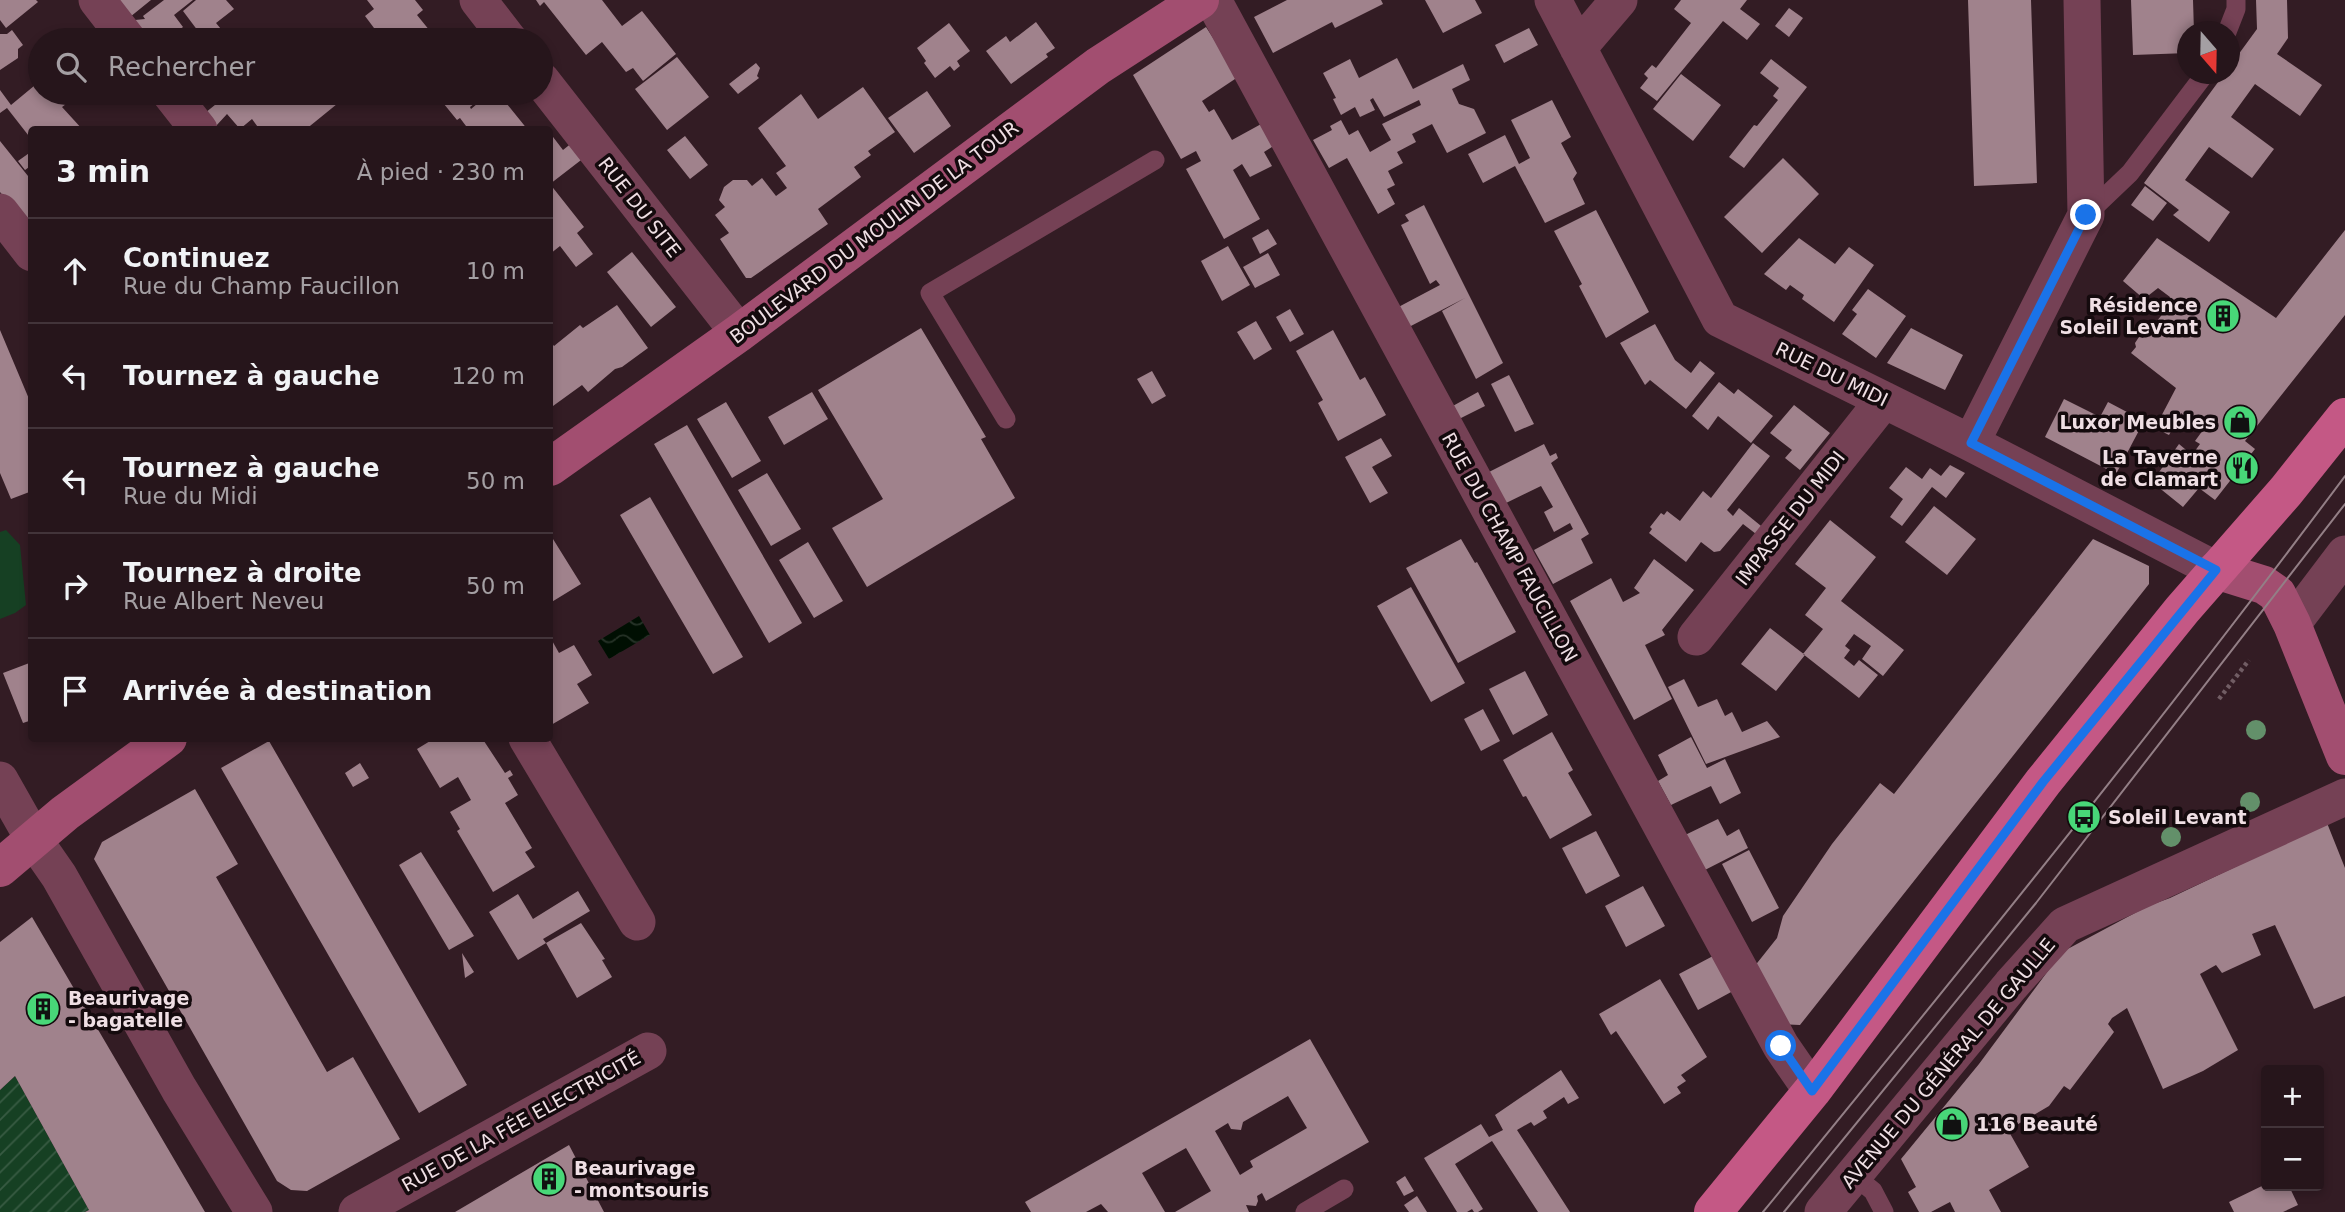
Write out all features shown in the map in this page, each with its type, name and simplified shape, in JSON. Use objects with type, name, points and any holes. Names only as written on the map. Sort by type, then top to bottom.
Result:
[{"type":"main road","points":[[1713,1212],[1812,1091],[2043,782],[2216,570],[2286,491],[2345,416]]},
{"type":"street","points":[[97,0],[119,28]]},
{"type":"street","points":[[478,0],[500,28]]},
{"type":"street","name":"BOULEVARD DU MOULIN DE LA TOUR","points":[[553,465],[739,333],[1098,66],[1200,0]]},
{"type":"street","name":"RUE DU CHAMP FAUCILLON","points":[[1213,0],[1774,1034],[1812,1091]]},
{"type":"street","name":"RUE DU MIDI","points":[[1553,0],[1720,319],[1971,443],[2216,570]]},
{"type":"street","points":[[1578,48],[1619,0]]},
{"type":"street","points":[[1971,443],[2086,215],[2081,0]]},
{"type":"street","name":"RUE DU SITE","points":[[553,95],[739,333]]},
{"type":"street","points":[[179,105],[196,126]]},
{"type":"street","points":[[0,212],[28,248]]},
{"type":"street","name":"IMPASSE DU MIDI","points":[[1696,637],[1884,400]]},
{"type":"street","points":[[2292,624],[2345,554]]},
{"type":"street","points":[[2216,570],[2264,585],[2277,594],[2292,624],[2345,756]]},
{"type":"street","points":[[0,868],[65,813],[163,742]]},
{"type":"street","points":[[529,742],[637,922]]},
{"type":"street","points":[[0,780],[59,876],[179,1089],[254,1212]]},
{"type":"street","name":"AVENUE DU GÉNÉRAL DE GAULLE","points":[[1823,1212],[2011,985],[2065,925],[2345,797]]},
{"type":"street","name":"RUE DE LA FÉE ELECTRICITÉ","points":[[357,1212],[648,1051]]},
{"type":"lane","points":[[2231,21],[2236,0]]},
{"type":"lane","points":[[2086,215],[2130,173],[2197,84]]},
{"type":"lane","points":[[1006,419],[930,293],[1155,160]]},
{"type":"lane","points":[[1852,1174],[1873,1191],[1884,1212]]},
{"type":"lane","points":[[1305,1212],[1344,1189]]},
{"type":"path","points":[[2219,699],[2249,660]]},
{"type":"green space","points":[[6,530],[20,545],[26,605],[0,619],[0,532]]},
{"type":"green space","points":[[15,1076],[89,1210],[0,1212],[0,1090]]},
{"type":"water","points":[[639,616],[650,635],[609,659],[598,641]]},
{"type":"building","points":[[0,0],[38,2],[6,28],[0,20]]},
{"type":"building","points":[[116,0],[151,0],[130,17]]},
{"type":"building","points":[[164,0],[193,0],[174,15],[182,28],[140,28],[135,20],[145,19],[143,16]]},
{"type":"building","points":[[196,0],[226,0],[234,9],[216,23],[220,28],[196,28],[183,11]]},
{"type":"building","points":[[367,0],[415,0],[423,10],[417,15],[428,28],[374,28],[365,16],[374,9]]},
{"type":"building","points":[[536,0],[602,0],[622,26],[642,11],[676,54],[643,81],[633,68],[626,72],[602,42],[586,55],[544,2],[540,6]]},
{"type":"building","points":[[1287,0],[1381,0],[1383,4],[1335,28],[1332,22],[1273,53],[1254,17]]},
{"type":"building","points":[[1425,0],[1475,0],[1482,13],[1443,33]]},
{"type":"building","points":[[1681,0],[1747,0],[1740,9],[1760,24],[1747,40],[1723,21],[1657,101],[1640,88],[1648,78],[1644,74],[1652,65],[1656,68],[1691,23],[1674,9]]},
{"type":"building","points":[[1968,0],[2031,0],[2037,183],[1974,186]]},
{"type":"building","points":[[2131,0],[2193,0],[2194,21],[2177,21],[2177,53],[2133,55]]},
{"type":"building","points":[[2256,0],[2287,0],[2288,38],[2277,54],[2322,85],[2300,116],[2255,84],[2231,117],[2274,149],[2252,178],[2209,147],[2185,180],[2230,212],[2209,242],[2173,215],[2179,210],[2144,183],[2217,84],[2240,84],[2240,52],[2257,29]]},
{"type":"building","points":[[1789,8],[1803,18],[1789,37],[1775,26]]},
{"type":"building","points":[[1036,22],[1055,48],[1046,54],[1048,57],[1011,84],[986,51],[1006,36],[1010,42]]},
{"type":"building","points":[[949,23],[970,51],[957,61],[960,66],[954,71],[950,66],[935,78],[917,48]]},
{"type":"building","points":[[1206,27],[1238,77],[1202,101],[1209,112],[1214,109],[1232,140],[1263,123],[1275,145],[1264,152],[1272,166],[1250,177],[1242,164],[1233,170],[1260,219],[1224,239],[1186,169],[1201,161],[1196,151],[1181,159],[1133,75]]},
{"type":"building","points":[[1529,28],[1538,45],[1504,63],[1495,45]]},
{"type":"building","points":[[12,30],[23,45],[18,49],[18,58],[0,70],[0,34],[7,34]]},
{"type":"building","points":[[677,57],[709,97],[667,130],[635,89]]},
{"type":"building","points":[[1397,58],[1413,89],[1463,64],[1470,80],[1452,89],[1459,104],[1474,109],[1486,133],[1447,153],[1432,124],[1412,134],[1416,142],[1397,152],[1403,163],[1388,171],[1395,185],[1387,189],[1395,204],[1378,214],[1347,158],[1329,168],[1313,140],[1332,130],[1330,126],[1341,120],[1349,135],[1358,130],[1370,152],[1391,140],[1382,124],[1421,105],[1419,100],[1384,117],[1373,98],[1370,100],[1375,110],[1360,117],[1355,107],[1341,115],[1333,99],[1336,98],[1323,73],[1350,59],[1359,78]]},
{"type":"building","points":[[1771,59],[1807,87],[1744,168],[1729,157],[1778,100],[1773,96],[1779,88],[1760,73]]},
{"type":"building","points":[[756,63],[760,68],[757,76],[759,78],[738,94],[729,84]]},
{"type":"building","points":[[1681,74],[1721,105],[1693,141],[1653,109]]},
{"type":"building","points":[[863,87],[895,132],[868,151],[871,155],[854,167],[861,177],[818,209],[828,224],[751,278],[746,278],[720,239],[729,233],[715,215],[725,207],[719,200],[724,187],[733,180],[747,180],[752,186],[762,178],[776,196],[787,188],[776,173],[786,166],[758,128],[801,94],[818,119]]},
{"type":"building","points":[[0,90],[11,105],[28,91],[28,105],[65,105],[62,107],[79,126],[28,126],[28,135],[7,108],[0,113]]},
{"type":"building","points":[[927,91],[951,126],[914,153],[888,118]]},
{"type":"building","points":[[1552,100],[1571,137],[1561,143],[1577,173],[1573,179],[1585,204],[1545,223],[1515,166],[1483,183],[1468,154],[1505,135],[1519,164],[1530,158],[1511,120]]},
{"type":"building","points":[[215,105],[336,105],[310,126],[257,126],[252,119],[244,126],[237,126],[227,114],[216,126],[205,113]]},
{"type":"building","points":[[445,105],[473,105],[471,109],[476,105],[508,105],[525,126],[466,126],[460,118],[457,120]]},
{"type":"building","points":[[685,136],[708,165],[690,179],[667,150]]},
{"type":"building","points":[[553,137],[563,150],[573,142],[585,157],[553,182]]},
{"type":"building","points":[[0,141],[28,176],[28,227],[0,192]]},
{"type":"building","points":[[28,154],[28,168],[25,170],[18,161]]},
{"type":"building","points":[[1783,158],[1819,194],[1762,253],[1724,217]]},
{"type":"building","points":[[2145,186],[2167,203],[2153,221],[2131,205]]},
{"type":"building","points":[[553,188],[584,227],[577,233],[593,254],[576,267],[560,246],[553,252]]},
{"type":"building","points":[[1424,205],[1503,363],[1476,379],[1442,311],[1465,298],[1407,328],[1389,312],[1440,285],[1436,280],[1430,284],[1401,225],[1409,221],[1405,215]]},
{"type":"building","points":[[1596,210],[1649,312],[1606,338],[1554,231]]},
{"type":"building","points":[[1268,229],[1277,244],[1260,254],[1252,238]]},
{"type":"building","points":[[2345,230],[2345,315],[2245,441],[2255,449],[2215,500],[2199,488],[2183,507],[2152,482],[2179,444],[2192,455],[2200,444],[2195,441],[2203,430],[2181,413],[2169,435],[2155,428],[2176,388],[2131,353],[2139,337],[2143,338],[2165,311],[2170,297],[2158,288],[2144,299],[2123,281],[2157,238],[2276,318]]},
{"type":"building","points":[[1799,238],[1835,264],[1849,247],[1874,265],[1834,322],[1802,299],[1804,295],[1790,285],[1786,290],[1764,274]]},
{"type":"building","points":[[1228,246],[1250,285],[1222,301],[1201,261]]},
{"type":"building","points":[[632,252],[676,307],[651,327],[607,272]]},
{"type":"building","points":[[1268,253],[1280,275],[1255,288],[1243,267]]},
{"type":"building","points":[[1868,289],[1906,316],[1876,358],[1842,334],[1857,314],[1852,310]]},
{"type":"building","points":[[617,305],[648,348],[615,369],[588,392],[582,385],[553,406],[553,345],[580,325],[583,328]]},
{"type":"building","points":[[1290,309],[1304,334],[1290,342],[1276,317]]},
{"type":"building","points":[[1256,321],[1272,349],[1254,360],[1237,332]]},
{"type":"building","points":[[1655,324],[1675,360],[1691,373],[1700,361],[1715,373],[1686,409],[1650,380],[1645,385],[1620,343]]},
{"type":"building","points":[[921,328],[986,437],[981,439],[1015,498],[867,587],[832,528],[883,499],[818,390]]},
{"type":"building","points":[[1911,328],[1963,355],[1945,390],[1887,363]]},
{"type":"building","points":[[0,330],[28,396],[28,493],[11,499],[0,473]]},
{"type":"building","points":[[1333,330],[1360,380],[1365,377],[1386,415],[1338,441],[1318,403],[1323,400],[1296,351]]},
{"type":"building","points":[[1152,371],[1166,396],[1152,404],[1137,379]]},
{"type":"building","points":[[1509,375],[1534,424],[1515,432],[1491,384]]},
{"type":"building","points":[[1719,382],[1734,394],[1738,389],[1773,416],[1751,443],[1718,416],[1708,430],[1692,416]]},
{"type":"building","points":[[812,392],[828,419],[784,445],[768,417]]},
{"type":"building","points":[[1478,392],[1485,406],[1457,420],[1451,407]]},
{"type":"building","points":[[2064,399],[2100,417],[2108,402],[2144,421],[2116,474],[2045,437]]},
{"type":"building","points":[[726,402],[761,461],[732,478],[697,419]]},
{"type":"building","points":[[1794,405],[1830,433],[1800,470],[1785,458],[1792,450],[1770,433]]},
{"type":"building","points":[[687,425],[802,623],[769,643],[654,444]]},
{"type":"building","points":[[1381,438],[1392,456],[1372,467],[1388,493],[1370,503],[1345,457]]},
{"type":"building","points":[[1753,443],[1770,456],[1727,510],[1733,516],[1739,508],[1766,530],[1760,537],[1743,524],[1720,551],[1714,552],[1701,542],[1686,562],[1649,533],[1652,529],[1650,527],[1661,513],[1664,515],[1667,511],[1680,521],[1703,491],[1711,498]]},
{"type":"building","points":[[1544,444],[1550,456],[1556,453],[1558,458],[1551,463],[1589,534],[1581,539],[1593,563],[1553,584],[1534,550],[1573,529],[1570,523],[1554,532],[1544,512],[1553,507],[1541,486],[1504,504],[1487,473]]},
{"type":"building","points":[[1950,465],[1965,473],[1946,498],[1932,487],[1902,526],[1890,517],[1903,499],[1889,488],[1906,467],[1922,479],[1930,468],[1941,476]]},
{"type":"building","points":[[767,473],[801,529],[771,546],[738,490]]},
{"type":"building","points":[[650,497],[743,657],[713,674],[620,515]]},
{"type":"building","points":[[1934,506],[1976,539],[1947,575],[1905,542]]},
{"type":"building","points":[[1830,520],[1876,557],[1841,601],[1904,650],[1883,676],[1862,659],[1871,646],[1854,634],[1845,646],[1850,650],[1844,658],[1854,666],[1859,660],[1878,675],[1859,698],[1803,654],[1823,629],[1805,615],[1826,588],[1795,564]]},
{"type":"building","points":[[553,539],[581,584],[553,601]]},
{"type":"building","points":[[1461,539],[1516,632],[1458,663],[1406,568]]},
{"type":"building","points":[[2093,539],[2149,566],[2149,584],[1800,1025],[1778,1024],[1750,972],[1777,938],[1783,916],[1832,844],[1880,783],[1894,794]]},
{"type":"building","points":[[808,542],[843,601],[814,618],[779,560]]},
{"type":"building","points":[[1654,559],[1694,590],[1662,630],[1665,635],[1645,645],[1672,699],[1634,720],[1570,601],[1611,578],[1623,602],[1640,593],[1634,588]]},
{"type":"building","points":[[1411,587],[1465,683],[1431,702],[1377,606]]},
{"type":"building","points":[[1770,628],[1805,655],[1776,691],[1741,664]]},
{"type":"building","points":[[553,642],[559,653],[574,645],[592,675],[577,684],[589,703],[553,724]]},
{"type":"building","points":[[28,664],[28,721],[23,723],[3,673]]},
{"type":"building","points":[[1525,671],[1548,715],[1513,735],[1489,689]]},
{"type":"building","points":[[1684,679],[1698,707],[1717,699],[1725,716],[1732,712],[1742,732],[1767,721],[1780,737],[1706,764],[1668,687]]},
{"type":"building","points":[[1483,709],[1500,741],[1481,751],[1464,719]]},
{"type":"building","points":[[1552,732],[1573,770],[1568,773],[1592,815],[1550,839],[1503,760]]},
{"type":"building","points":[[1691,737],[1707,768],[1725,759],[1741,793],[1720,804],[1711,786],[1671,805],[1658,781],[1668,775],[1658,755]]},
{"type":"building","points":[[270,742],[467,1085],[419,1113],[221,768]]},
{"type":"building","points":[[428,742],[485,742],[505,773],[510,770],[513,775],[508,778],[518,795],[505,803],[532,848],[525,852],[535,867],[493,892],[457,831],[460,829],[450,812],[471,800],[458,777],[440,788],[417,749]]},
{"type":"building","points":[[360,763],[369,778],[353,787],[345,773]]},
{"type":"building","points":[[195,789],[238,864],[216,877],[327,1072],[353,1057],[400,1139],[307,1191],[291,1190],[277,1181],[94,859],[102,842]]},
{"type":"building","points":[[1718,819],[1727,836],[1739,829],[1748,848],[1701,872],[1681,837]]},
{"type":"building","points":[[2327,823],[2345,868],[2345,996],[2314,1009],[2275,925],[2252,934],[2261,955],[2222,973],[2216,965],[2200,974],[2238,1050],[2203,1071],[2163,1089],[2127,1008],[2112,1018],[2108,1024],[2114,1032],[2070,1090],[2064,1086],[2049,1106],[2008,1130],[2029,1167],[1989,1190],[2001,1212],[1955,1212],[1950,1202],[1931,1212],[1919,1212],[1908,1192],[1916,1187],[1901,1159],[1979,1064],[2062,952],[2148,906]]},
{"type":"building","points":[[1596,831],[1620,876],[1586,894],[1562,848]]},
{"type":"building","points":[[1749,850],[1779,908],[1752,922],[1722,864]]},
{"type":"building","points":[[421,852],[474,936],[449,950],[399,865]]},
{"type":"building","points":[[1643,886],[1665,926],[1626,947],[1605,906]]},
{"type":"building","points":[[578,891],[590,911],[543,939],[546,943],[518,960],[489,912],[518,894],[533,919]]},
{"type":"building","name":"Beaurivage - bagatelle","points":[[32,917],[205,1212],[85,1212],[89,1210],[15,1076],[0,1090],[0,942]]},
{"type":"building","points":[[581,923],[605,959],[602,960],[612,977],[577,998],[546,943]]},
{"type":"building","points":[[462,953],[474,972],[465,978]]},
{"type":"building","points":[[1713,956],[1733,991],[1698,1010],[1679,974]]},
{"type":"building","points":[[1660,979],[1707,1057],[1681,1075],[1686,1081],[1677,1087],[1681,1093],[1664,1104],[1616,1031],[1611,1035],[1599,1014]]},
{"type":"building","points":[[1310,1039],[1369,1142],[1266,1201],[1262,1193],[1257,1196],[1256,1206],[1246,1205],[1249,1212],[1175,1212],[1211,1191],[1186,1148],[1142,1173],[1165,1212],[1108,1212],[1101,1204],[1086,1212],[1031,1212],[1025,1202]],"holes":[[[1288,1096],[1307,1128],[1250,1161],[1253,1167],[1240,1175],[1215,1131],[1228,1123],[1231,1129],[1241,1130],[1243,1122]]]},
{"type":"building","points":[[1561,1070],[1579,1098],[1568,1104],[1564,1097],[1543,1111],[1547,1118],[1534,1126],[1531,1122],[1517,1130],[1570,1212],[1538,1212],[1492,1141],[1455,1164],[1483,1209],[1478,1212],[1472,1209],[1457,1212],[1424,1158],[1481,1124],[1489,1137],[1503,1130],[1495,1115]]},
{"type":"building","name":"Beaurivage - montsouris","points":[[569,1145],[604,1212],[455,1212]]},
{"type":"building","points":[[1405,1176],[1414,1191],[1404,1196],[1396,1182]]},
{"type":"building","points":[[2261,1186],[2261,1191],[2291,1191],[2298,1205],[2283,1212],[2234,1212],[2229,1202]]},
{"type":"building","points":[[1417,1196],[1427,1212],[1409,1212],[1404,1205]]},
{"type":"tram line","points":[[1763,1212],[2131,755],[2345,476]]},
{"type":"tram line","points":[[1784,1212],[2036,903],[2345,504]]},
{"type":"place","name":"Résidence Soleil Levant","points":[[2223,316]]},
{"type":"place","name":"Luxor Meubles","points":[[2240,422]]},
{"type":"place","name":"La Taverne de Clamart","points":[[2242,468]]},
{"type":"place","name":"Soleil Levant","points":[[2084,817]]},
{"type":"place","name":"Beaurivage - bagatelle","points":[[43,1009]]},
{"type":"place","name":"116 Beauté","points":[[1952,1124]]},
{"type":"place","name":"Beaurivage - montsouris","points":[[549,1179]]},
{"type":"route","points":[[1781,1046],[1812,1091],[2043,782],[2216,570],[1971,443],[2086,215]]}]
